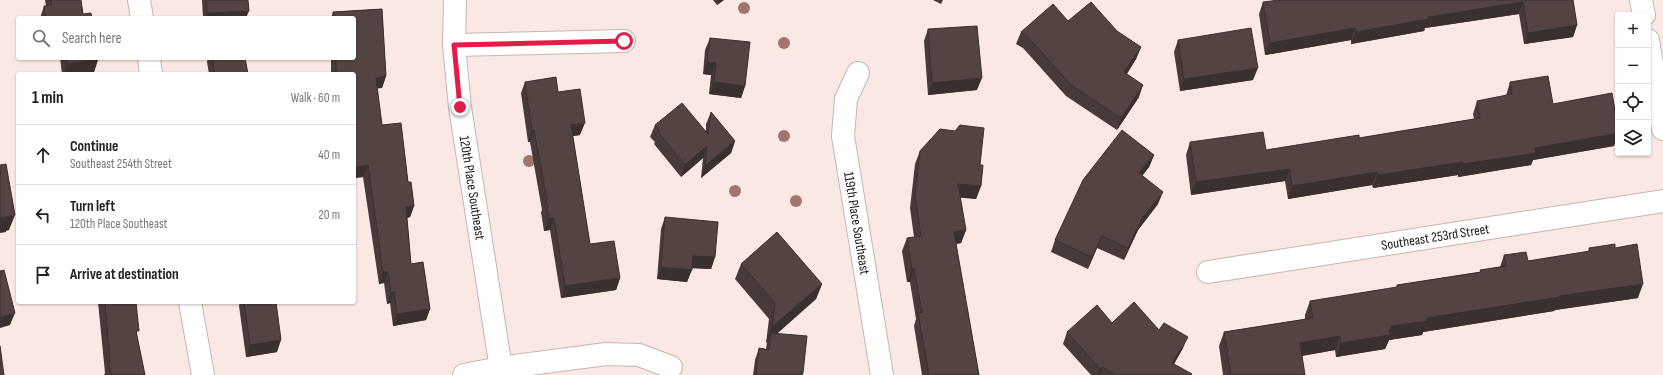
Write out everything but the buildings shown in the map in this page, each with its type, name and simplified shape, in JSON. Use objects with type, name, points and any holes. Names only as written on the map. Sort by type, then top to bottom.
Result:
[{"type":"street","points":[[139,0],[142,16]]},
{"type":"street","name":"120th Place Southeast","points":[[455,0],[454,45],[460,107],[501,372]]},
{"type":"street","points":[[1641,0],[1643,12]]},
{"type":"street","points":[[454,45],[624,41]]},
{"type":"street","points":[[1649,48],[1663,129]]},
{"type":"street","points":[[148,60],[151,72]]},
{"type":"street","name":"119th Place Southeast","points":[[858,73],[846,99],[843,136],[882,375]]},
{"type":"street","name":"Southeast 253rd Street","points":[[1208,272],[1663,201]]},
{"type":"street","points":[[190,304],[202,375]]},
{"type":"street","points":[[464,375],[501,372],[606,354],[639,355],[671,367]]},
{"type":"route","points":[[460,107],[454,45],[624,41]]}]
